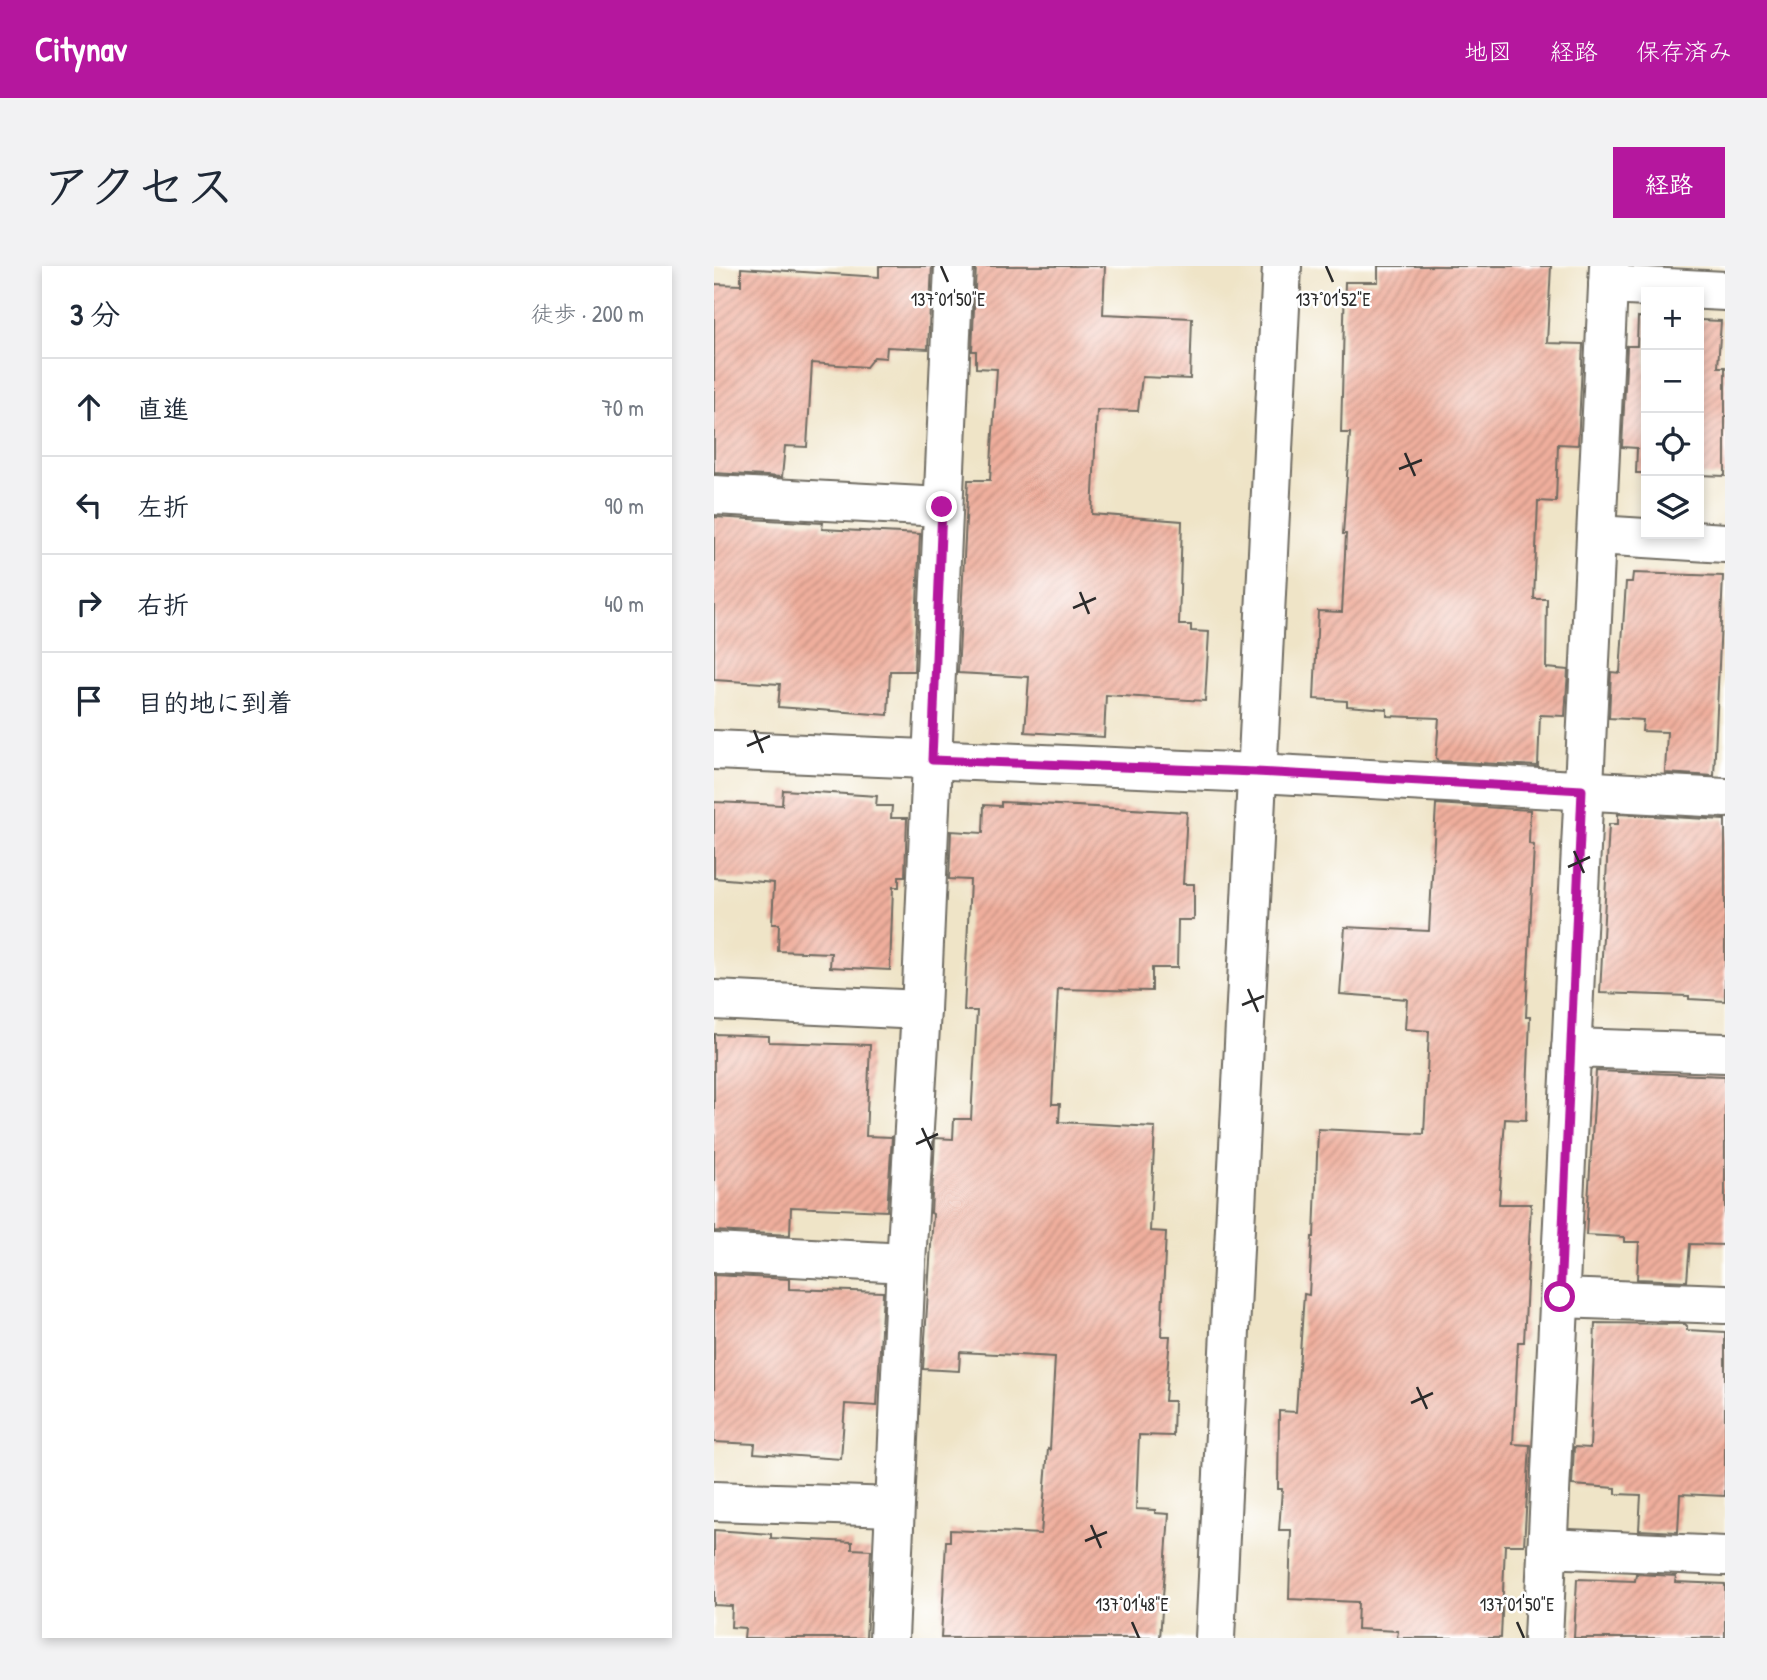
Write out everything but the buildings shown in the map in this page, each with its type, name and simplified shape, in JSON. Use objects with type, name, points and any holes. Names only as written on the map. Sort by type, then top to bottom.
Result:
[{"type":"street","points":[[889,1638],[906,1263],[921,1010],[954,266]]},
{"type":"street","points":[[1216,1638],[1282,266]]},
{"type":"street","points":[[1543,1638],[1609,275],[1725,291]]},
{"type":"street","points":[[714,495],[942,507]]},
{"type":"street","points":[[1597,535],[1725,543]]},
{"type":"street","points":[[714,750],[1256,772],[1725,798]]},
{"type":"street","points":[[714,1000],[921,1010]]},
{"type":"street","points":[[1571,1048],[1725,1053]]},
{"type":"street","points":[[714,1253],[906,1263]]},
{"type":"street","points":[[1560,1297],[1725,1304]]},
{"type":"street","points":[[714,1501],[894,1507]]},
{"type":"street","points":[[1547,1548],[1725,1556]]},
{"type":"route","points":[[942,507],[932,760],[1256,772],[1582,790],[1560,1297]]}]
